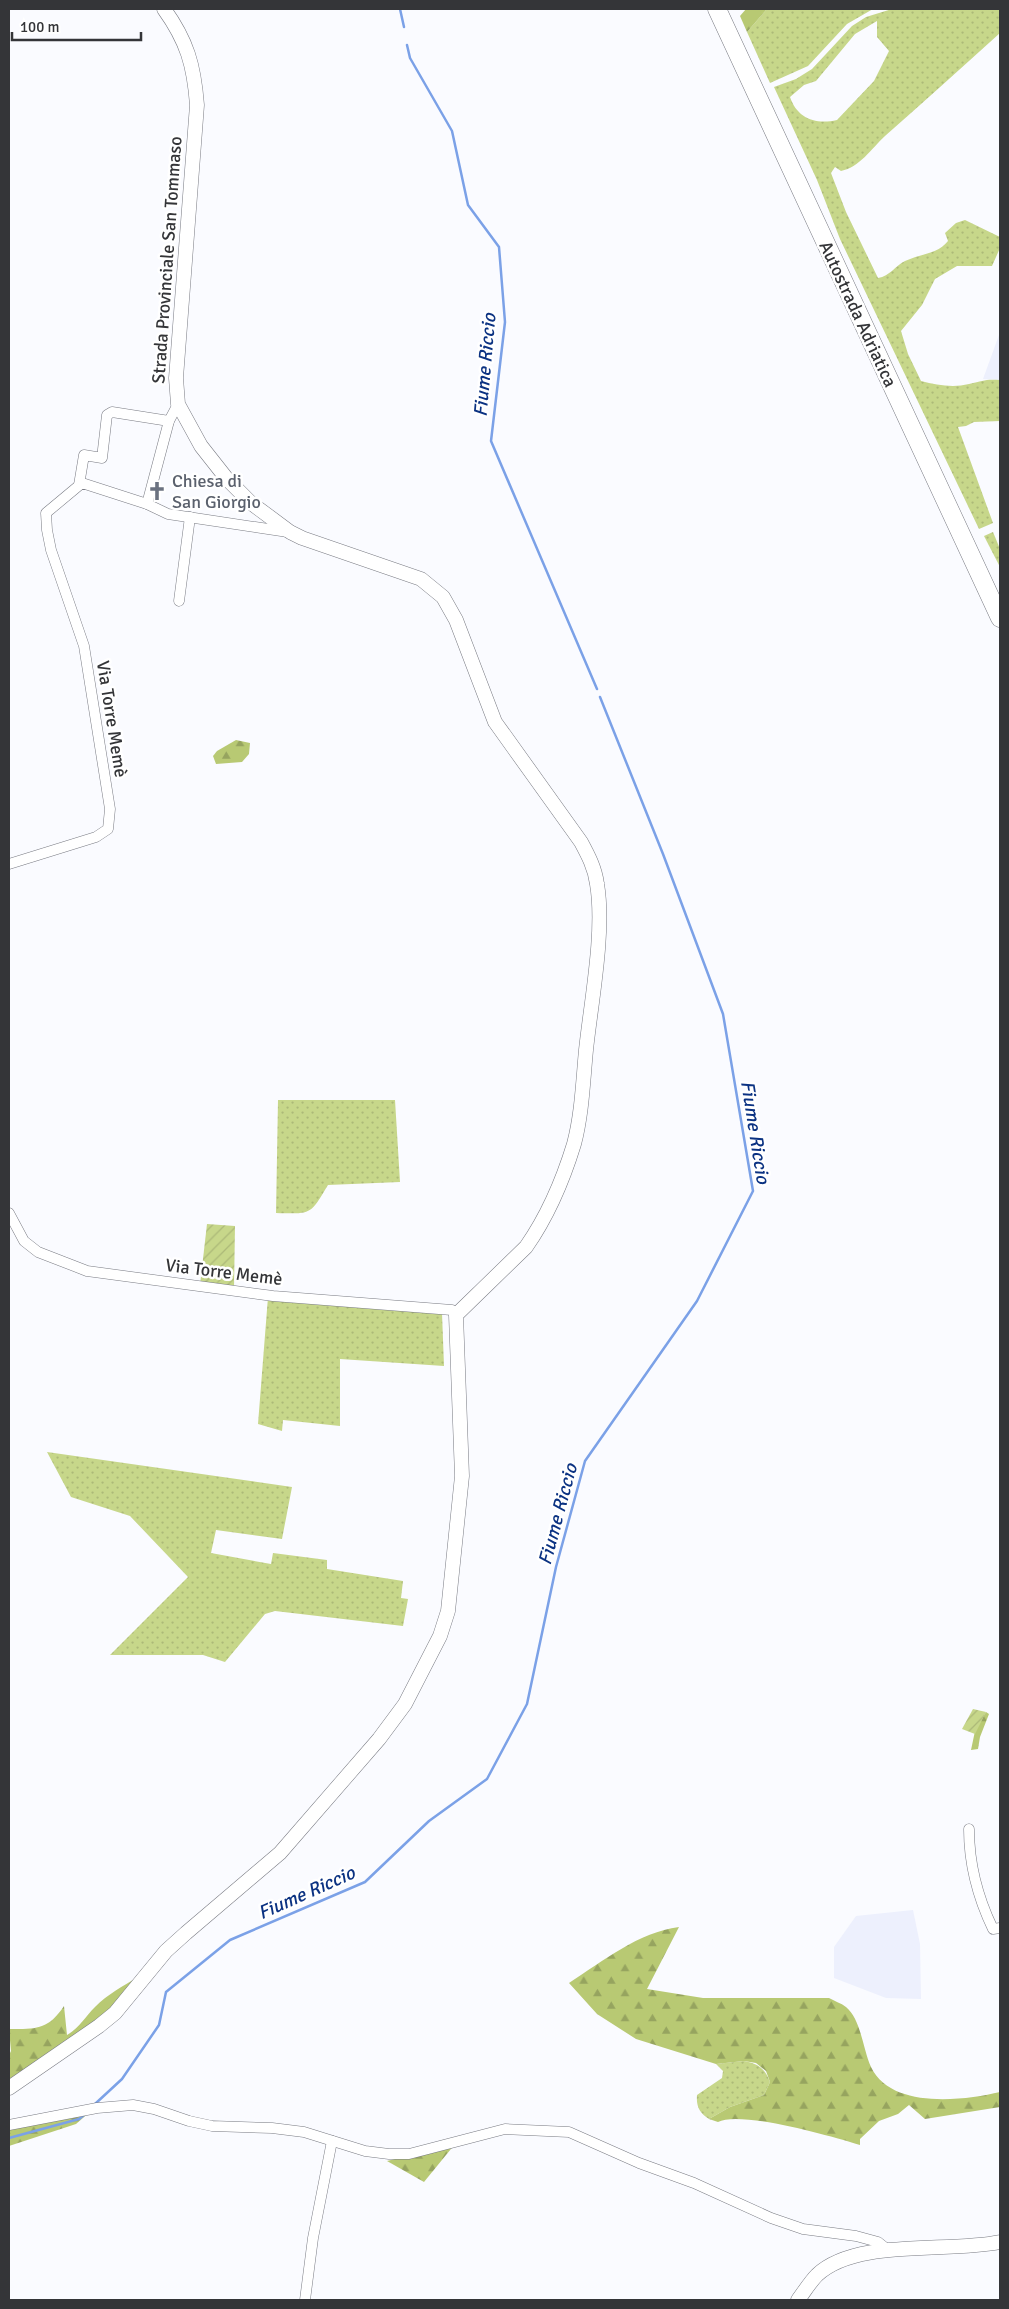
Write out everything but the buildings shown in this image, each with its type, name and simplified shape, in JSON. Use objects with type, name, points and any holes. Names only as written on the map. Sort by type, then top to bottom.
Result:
[{"type":"highway","name":"Autostrada Adriatica","points":[[717,9],[1000,591]]},
{"type":"highway","name":"Autostrada Adriatica","points":[[729,9],[789,154],[1000,618]]},
{"type":"street","name":"Strada Provinciale San Tommaso","points":[[164,9],[176,26],[189,53],[194,69],[197,105],[176,378],[178,404],[201,446],[227,479],[251,503],[290,532],[312,543],[421,579],[443,597],[456,620],[495,722],[581,842],[595,871],[598,885],[599,916],[596,963],[578,1119],[568,1162],[553,1198],[526,1247],[456,1316]]},
{"type":"street","points":[[147,504],[169,421],[178,404]]},
{"type":"street","points":[[169,421],[112,412],[107,415],[102,458],[84,455],[79,484],[82,483],[147,504],[168,514],[290,532]]},
{"type":"street","name":"Via Torre Memè","points":[[9,864],[28,856],[96,837],[108,830],[110,809],[84,646],[47,530],[46,512],[79,484]]},
{"type":"street","points":[[179,601],[190,517]]},
{"type":"street","name":"Via Torre Memè","points":[[9,1213],[24,1241],[63,1263],[86,1271],[273,1296],[452,1310],[456,1316]]},
{"type":"street","points":[[9,2088],[100,2026],[115,2013],[166,1951],[280,1853],[379,1739],[405,1704],[440,1636],[448,1611],[462,1476],[456,1316]]},
{"type":"street","points":[[969,1829],[969,1855],[987,1916],[993,1928],[1000,1928]]},
{"type":"street","points":[[9,2125],[82,2110],[144,2106],[189,2121],[212,2126],[272,2128],[304,2132],[365,2151],[409,2154],[506,2129],[569,2132],[639,2163],[694,2183],[771,2218],[803,2229],[856,2236],[878,2242],[888,2250]]},
{"type":"street","points":[[305,2300],[313,2238],[332,2141]]},
{"type":"street","points":[[798,2300],[816,2276],[828,2267],[869,2253],[1000,2242]]},
{"type":"shaded area","points":[[999,335],[1000,380],[983,379]]},
{"type":"shaded area","points":[[913,1910],[920,1944],[921,1999],[886,1998],[834,1978],[834,1947],[856,1916]]},
{"type":"green space","points":[[746,9],[767,9],[747,32],[740,16]]},
{"type":"green space","points":[[767,9],[873,9],[847,24],[808,66],[770,83],[747,32]]},
{"type":"green space","points":[[892,9],[1000,9],[1000,33],[885,136],[860,162],[841,171],[835,167],[831,173],[846,212],[878,278],[886,275],[905,261],[939,249],[948,241],[945,233],[956,223],[965,220],[1000,237],[1000,248],[992,266],[957,266],[935,279],[922,305],[901,331],[908,354],[921,381],[951,386],[987,380],[1000,380],[1000,421],[974,422],[958,427],[993,523],[979,529],[840,239],[817,180],[774,87],[796,79],[812,69],[852,26],[866,17]],"holes":[[[877,21],[877,37],[889,51],[874,81],[837,120],[814,120],[802,115],[797,110],[790,97],[804,85],[816,81],[855,34]]]},
{"type":"green space","points":[[993,532],[1000,549],[1000,567],[984,536]]},
{"type":"green space","points":[[236,740],[250,743],[249,754],[242,762],[216,764],[213,756],[217,751]]},
{"type":"green space","points":[[278,1100],[395,1100],[400,1182],[328,1185],[309,1211],[276,1213]]},
{"type":"green space","points":[[207,1224],[235,1226],[234,1289],[200,1285]]},
{"type":"green space","points":[[268,1297],[442,1313],[444,1366],[340,1359],[340,1426],[283,1420],[282,1431],[258,1424]]},
{"type":"green space","points":[[47,1452],[292,1487],[282,1539],[216,1530],[211,1553],[271,1564],[273,1553],[327,1560],[327,1569],[403,1581],[401,1598],[408,1599],[403,1626],[275,1611],[265,1614],[225,1662],[203,1655],[110,1655],[188,1577],[130,1516],[71,1497]]},
{"type":"green space","points":[[973,1709],[986,1712],[975,1734],[962,1729]]},
{"type":"green space","points":[[986,1712],[989,1714],[980,1737],[978,1749],[971,1750],[975,1731]]},
{"type":"green space","points":[[679,1927],[647,1989],[703,1998],[829,1998],[851,2012],[871,2067],[881,2081],[894,2090],[911,2096],[929,2099],[967,2098],[1000,2092],[1000,2107],[925,2119],[909,2105],[898,2114],[879,2121],[860,2139],[860,2145],[766,2122],[729,2119],[718,2122],[709,2119],[730,2107],[764,2095],[770,2082],[766,2071],[756,2063],[744,2061],[716,2064],[636,2039],[597,2014],[569,1983],[636,1941],[664,1930]]},
{"type":"green space","points":[[138,1977],[114,2009],[9,2085],[9,2055],[11,2051],[9,2029],[27,2029],[47,2024],[64,2006],[67,2035],[105,1998]]},
{"type":"green space","points":[[744,2061],[757,2065],[766,2073],[770,2082],[764,2095],[730,2107],[709,2119],[699,2109],[697,2095],[722,2078],[723,2071],[716,2064]]},
{"type":"green space","points":[[91,2111],[76,2124],[9,2146],[9,2128]]},
{"type":"green space","points":[[455,2144],[424,2182],[387,2161]]},
{"type":"waterway","name":"Fiume Riccio","points":[[400,9],[404,27]]},
{"type":"waterway","name":"Fiume Riccio","points":[[407,45],[410,58],[452,131],[468,205],[499,247],[505,322],[491,441],[597,689]]},
{"type":"waterway","name":"Fiume Riccio","points":[[95,2104],[122,2079],[159,2025],[166,1992],[230,1940],[365,1882],[429,1821],[487,1779],[527,1704],[556,1567],[585,1461],[697,1301],[753,1191],[723,1014],[663,854],[600,697]]},
{"type":"waterway","name":"Fiume Riccio","points":[[9,2138],[79,2119],[84,2115]]},
{"type":"place","name":"Chiesa di San Giorgio","points":[[157,491]]}]
